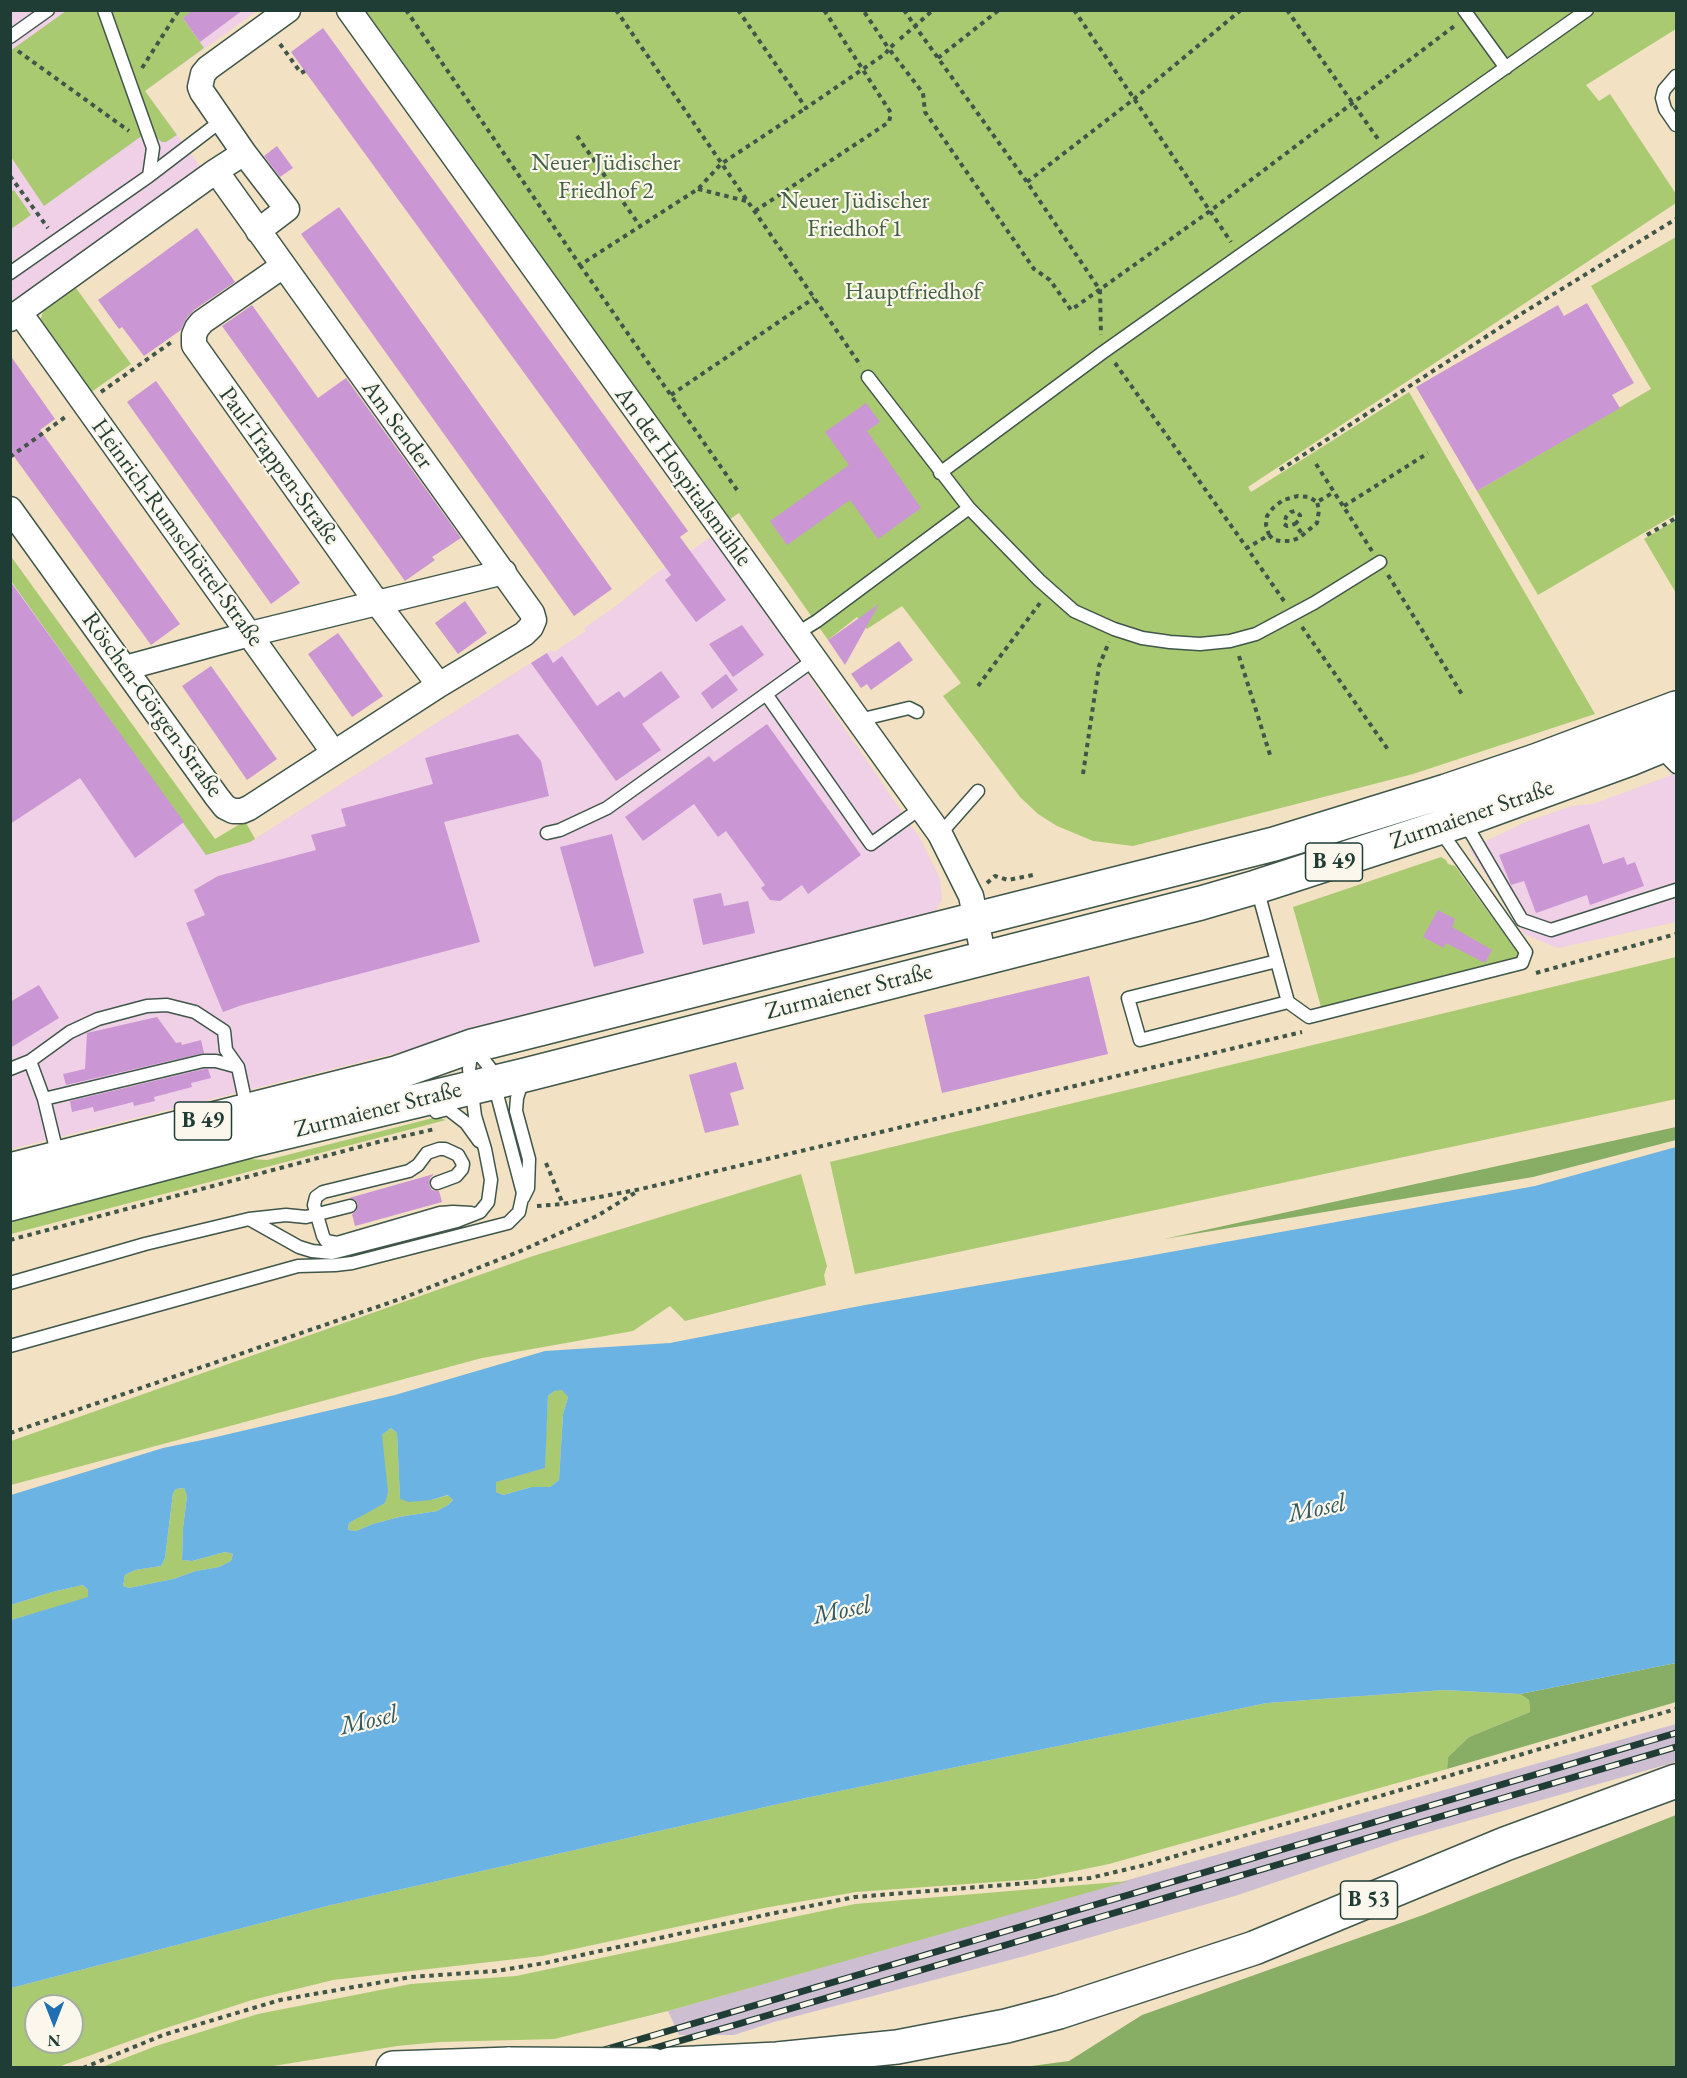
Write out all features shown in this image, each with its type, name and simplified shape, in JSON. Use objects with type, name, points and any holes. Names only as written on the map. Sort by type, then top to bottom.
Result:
[{"type":"main road","name":"Zurmaiener Straße","points":[[10,1170],[396,1073],[472,1046],[1274,844],[1361,819],[1535,761],[1677,708]]},
{"type":"main road","name":"Zurmaiener Straße","points":[[10,1204],[249,1141],[525,1075],[773,1010],[1108,927],[1256,887],[1670,752]]},
{"type":"main road","points":[[1100,886],[1108,927]]},
{"type":"main road","name":"B 53","points":[[393,2067],[510,2064],[653,2065],[777,2059],[897,2047],[1006,2026],[1059,2012],[1254,1948],[1505,1844],[1677,1781]]},
{"type":"street","points":[[258,231],[287,209],[221,121],[200,87],[202,74],[208,68],[288,10]]},
{"type":"street","name":"An der Hospitalsmühle","points":[[350,10],[940,834],[971,896],[984,958]]},
{"type":"street","points":[[15,316],[244,153]]},
{"type":"street","name":"Am Sender","points":[[216,171],[504,572],[532,613],[534,620]]},
{"type":"street","name":"Paul-Trappen-Straße","points":[[283,266],[202,322],[196,328],[194,345],[378,604],[439,685]]},
{"type":"street","name":"Heinrich-Rumschöttel-Straße","points":[[15,316],[250,634],[334,753]]},
{"type":"street","name":"Röschen-Görgen-Straße","points":[[10,509],[217,797],[225,807],[233,811],[249,808],[439,685],[524,634],[534,620]]},
{"type":"street","points":[[125,668],[250,634],[504,572]]},
{"type":"lane","points":[[10,38],[48,10]]},
{"type":"lane","points":[[104,10],[153,148],[149,176]]},
{"type":"lane","points":[[940,472],[1102,353],[1587,10]]},
{"type":"lane","points":[[1466,13],[1506,68]]},
{"type":"lane","points":[[1677,76],[1664,90],[1662,98],[1665,109],[1677,125]]},
{"type":"lane","points":[[10,273],[149,176],[221,121]]},
{"type":"lane","points":[[868,376],[969,508],[1050,590],[1074,611],[1114,629],[1142,638],[1170,642],[1200,644],[1234,640],[1256,634],[1285,619],[1380,562]]},
{"type":"lane","points":[[796,634],[817,621],[969,508]]},
{"type":"lane","points":[[547,833],[560,830],[607,808],[815,659]]},
{"type":"lane","points":[[766,694],[871,844],[921,808]]},
{"type":"lane","points":[[859,720],[909,708],[917,712]]},
{"type":"lane","points":[[940,834],[978,791]]},
{"type":"lane","points":[[1450,824],[1522,920],[1551,930],[1677,890]]},
{"type":"lane","points":[[1256,887],[1288,1002],[1309,1017],[1522,963],[1526,952],[1450,824]]},
{"type":"lane","points":[[1277,961],[1128,998],[1140,1040],[1288,1002]]},
{"type":"lane","points":[[10,1069],[30,1061],[70,1032],[98,1019],[147,1006],[167,1005],[195,1012],[225,1031],[226,1050],[238,1067],[247,1110]]},
{"type":"lane","points":[[472,1046],[469,1069],[482,1084],[522,1203]]},
{"type":"lane","points":[[249,1219],[299,1247],[332,1253],[476,1214],[488,1202],[491,1193],[485,1149],[475,1116],[482,1084],[490,1068],[472,1046]]},
{"type":"lane","points":[[30,1061],[44,1099],[59,1158]]},
{"type":"lane","points":[[44,1099],[202,1061],[216,1061],[238,1067]]},
{"type":"lane","points":[[10,1346],[298,1266],[352,1263],[500,1226],[513,1219],[528,1188],[529,1159],[516,1111],[517,1098],[525,1075]]},
{"type":"lane","points":[[397,1106],[428,1113],[448,1109],[466,1123],[485,1149]]},
{"type":"lane","points":[[437,1183],[456,1176],[462,1169],[463,1164],[458,1155],[445,1149],[439,1149],[427,1154],[418,1165],[409,1171],[323,1192],[314,1201],[322,1236],[326,1240],[337,1243],[440,1213],[476,1214]]},
{"type":"lane","points":[[10,1282],[145,1244],[249,1219],[286,1215],[306,1217],[350,1206]]},
{"type":"path","points":[[131,87],[178,10]]},
{"type":"path","points":[[406,10],[737,490]]},
{"type":"path","points":[[616,10],[868,376]]},
{"type":"path","points":[[738,10],[806,108]]},
{"type":"path","points":[[754,212],[889,122],[891,113],[824,10]]},
{"type":"path","points":[[863,10],[923,93],[925,112],[1034,269],[1050,280],[1071,310],[1210,211],[1353,104],[1466,13]]},
{"type":"path","points":[[904,10],[1027,182],[1100,290],[1102,353],[1116,364],[1247,548]]},
{"type":"path","points":[[900,39],[933,10]]},
{"type":"path","points":[[938,58],[999,10]]},
{"type":"path","points":[[1074,10],[1240,255]]},
{"type":"path","points":[[1027,182],[1134,99],[1241,10]]},
{"type":"path","points":[[1287,10],[1387,152]]},
{"type":"path","points":[[267,26],[301,73],[304,70]]},
{"type":"path","points":[[10,45],[153,148]]},
{"type":"path","points":[[580,265],[698,189],[721,164],[885,54],[894,45]]},
{"type":"path","points":[[577,136],[640,226]]},
{"type":"path","points":[[10,176],[57,241]]},
{"type":"path","points":[[698,189],[747,201]]},
{"type":"path","points":[[1280,470],[1521,314],[1677,219]]},
{"type":"path","points":[[671,395],[814,298]]},
{"type":"path","points":[[1344,507],[1428,453]]},
{"type":"path","points":[[1316,464],[1463,696]]},
{"type":"path","points":[[1269,535],[1281,542],[1291,541],[1303,535],[1317,523],[1317,502]]},
{"type":"path","points":[[1647,535],[1677,518]]},
{"type":"path","points":[[1295,524],[1303,535]]},
{"type":"path","points":[[978,686],[1050,590]]},
{"type":"path","points":[[1083,774],[1100,666],[1114,629]]},
{"type":"path","points":[[1234,640],[1271,758]]},
{"type":"path","points":[[1564,965],[1677,934]]},
{"type":"path","points":[[522,1203],[564,1204],[641,1190],[1119,1074]]},
{"type":"path","points":[[10,1240],[378,1142],[446,1127]]},
{"type":"path","points":[[10,1433],[403,1298],[523,1250],[586,1221],[641,1190]]},
{"type":"path","points":[[83,2067],[164,2035],[280,2000],[411,1977],[495,1971],[545,1963],[855,1897],[1090,1878],[1144,1865],[1677,1709]]},
{"type":"shaded area","points":[[11,11],[257,11],[145,91],[202,169],[11,307]]},
{"type":"shaded area","points":[[713,536],[921,840],[940,879],[942,899],[933,916],[835,944],[11,1149],[10,570],[212,854],[250,842],[551,650],[554,652],[586,631],[584,628],[654,575]]},
{"type":"shaded area","points":[[1676,770],[1676,922],[1558,948],[1524,934],[1469,849],[1528,821],[1572,806],[1593,804],[1669,776]]},
{"type":"shaded area","points":[[1676,1724],[1676,1762],[1400,1840],[1235,1896],[1025,1956],[774,2022],[734,2035],[679,2035],[668,2011]]},
{"type":"green space","points":[[66,11],[97,11],[143,135],[44,206],[11,157],[10,51]]},
{"type":"green space","points":[[111,11],[193,11],[183,18],[204,48],[145,91],[177,135],[166,142],[157,138]]},
{"type":"green space","name":"Hauptfriedhof","points":[[366,11],[1676,11],[1676,29],[1586,85],[1599,101],[1610,94],[1676,194],[1676,203],[1248,487],[1251,492],[1409,392],[1595,714],[1413,774],[1133,846],[1093,841],[1057,826],[1038,814],[1020,797],[943,696],[961,683],[902,606],[867,629],[857,617],[828,640],[739,513],[730,519]]},
{"type":"green space","points":[[14,190],[31,215],[11,229],[11,192]]},
{"type":"green space","points":[[1676,237],[1676,514],[1538,595],[1477,491],[1651,389],[1591,286]]},
{"type":"green space","points":[[76,288],[131,364],[90,393],[40,321],[43,312]]},
{"type":"green space","points":[[1676,520],[1676,593],[1644,539]]},
{"type":"green space","points":[[10,555],[215,839],[245,821],[255,839],[206,855],[11,581]]},
{"type":"green space","points":[[1441,857],[1448,864],[1455,866],[1520,956],[1321,1007],[1293,907]]},
{"type":"green space","points":[[1676,957],[1676,1099],[855,1274],[830,1162]]},
{"type":"green space","points":[[437,1117],[446,1120],[11,1234],[11,1214],[233,1158],[267,1160]]},
{"type":"green space","points":[[1676,1127],[1676,1140],[1533,1177],[1164,1239]]},
{"type":"green space","points":[[801,1174],[827,1266],[824,1275],[826,1285],[685,1321],[670,1306],[633,1331],[482,1358],[11,1485],[11,1441],[533,1256]]},
{"type":"green space","points":[[562,1389],[568,1397],[563,1414],[559,1480],[550,1487],[532,1487],[503,1495],[496,1492],[495,1482],[544,1468],[548,1396]]},
{"type":"green space","points":[[391,1428],[397,1433],[400,1499],[431,1500],[449,1495],[453,1500],[437,1511],[399,1517],[356,1531],[348,1530],[349,1523],[358,1518],[382,1435]]},
{"type":"green space","points":[[184,1488],[187,1496],[182,1560],[192,1561],[225,1552],[233,1554],[231,1561],[219,1567],[196,1571],[173,1579],[129,1588],[123,1586],[125,1575],[135,1570],[161,1566],[165,1558],[173,1493],[176,1489]]},
{"type":"green space","points":[[83,1585],[88,1590],[88,1598],[11,1620],[11,1605]]},
{"type":"green space","points":[[1676,1663],[1676,1702],[1447,1769],[1448,1757],[1469,1737],[1530,1712],[1529,1700],[1520,1694]]},
{"type":"green space","points":[[1444,1690],[1520,1694],[1529,1700],[1530,1712],[1469,1737],[1448,1757],[1447,1769],[1109,1864],[1036,1879],[856,1892],[764,1908],[542,1956],[333,1980],[252,2000],[58,2067],[11,2068],[11,1988],[327,1906],[796,1800],[1267,1703]]},
{"type":"green space","points":[[1676,1815],[1676,2067],[1024,2067],[1069,2061],[1142,2015],[1423,1915]]},
{"type":"green space","points":[[1129,1881],[668,2011],[554,2039],[440,2042],[397,2046],[267,2067],[102,2067],[156,2046],[258,2014],[411,1984],[516,1976],[855,1904]]},
{"type":"water","name":"Mosel","points":[[1676,1147],[1676,1663],[1520,1694],[1444,1690],[1267,1703],[796,1800],[327,1906],[11,1988],[11,1620],[88,1597],[88,1590],[83,1585],[11,1605],[11,1495],[163,1448],[395,1395],[545,1351],[670,1343],[865,1305],[1535,1186]],"holes":[[[562,1390],[568,1397],[563,1414],[559,1480],[550,1487],[532,1487],[503,1495],[496,1492],[496,1482],[545,1468],[548,1396],[554,1391]],[[391,1428],[397,1433],[400,1499],[409,1502],[431,1500],[448,1495],[453,1500],[437,1511],[399,1517],[356,1531],[348,1530],[349,1523],[385,1503],[388,1492],[382,1435]],[[184,1488],[187,1496],[182,1560],[192,1561],[225,1552],[233,1554],[231,1561],[219,1567],[196,1571],[173,1579],[129,1588],[123,1586],[125,1575],[135,1570],[161,1566],[165,1558],[173,1493],[176,1489]]]},
{"type":"building","points":[[193,10],[243,10],[200,42],[183,18]]},
{"type":"building","points":[[323,28],[688,531],[680,537],[726,600],[696,622],[665,580],[671,575],[291,52]]},
{"type":"building","points":[[277,146],[293,168],[280,177],[264,156]]},
{"type":"building","points":[[339,207],[612,589],[574,616],[301,234]]},
{"type":"building","points":[[197,228],[235,282],[194,310],[186,319],[181,330],[144,356],[122,327],[119,329],[98,300]]},
{"type":"building","points":[[1587,303],[1634,383],[1612,395],[1620,408],[1477,491],[1416,387],[1558,305],[1564,316]]},
{"type":"building","points":[[252,305],[318,398],[346,378],[461,538],[432,557],[435,560],[405,581],[222,326]]},
{"type":"building","points":[[10,355],[55,419],[40,430],[180,624],[151,645],[10,451]]},
{"type":"building","points":[[156,381],[300,583],[271,604],[127,402]]},
{"type":"building","points":[[866,403],[880,422],[867,431],[921,508],[878,539],[850,500],[787,545],[770,521],[849,465],[825,432]]},
{"type":"building","points":[[10,581],[184,822],[135,858],[80,778],[10,824]]},
{"type":"building","points":[[465,601],[487,633],[458,654],[435,623]]},
{"type":"building","points":[[879,604],[845,665],[828,640]]},
{"type":"building","points":[[742,625],[764,655],[733,677],[709,644]]},
{"type":"building","points":[[338,633],[383,696],[352,717],[308,654]]},
{"type":"building","points":[[899,641],[913,660],[871,690],[867,684],[861,688],[851,674]]},
{"type":"building","points":[[547,653],[553,663],[562,656],[597,706],[619,691],[624,698],[661,671],[680,697],[642,724],[661,750],[616,781],[531,663]]},
{"type":"building","points":[[211,666],[277,759],[247,780],[182,686]]},
{"type":"building","points":[[726,674],[738,690],[712,709],[701,693]]},
{"type":"building","points":[[767,724],[861,855],[808,894],[802,885],[780,901],[770,900],[761,888],[765,885],[726,831],[718,837],[694,804],[643,841],[625,817],[709,756],[714,762]]},
{"type":"building","points":[[518,734],[541,761],[549,796],[444,822],[480,942],[223,1012],[186,923],[205,915],[194,890],[218,876],[316,850],[311,835],[346,826],[341,809],[433,784],[425,758]]},
{"type":"building","points":[[1589,824],[1603,864],[1624,857],[1627,865],[1635,862],[1644,886],[1590,905],[1587,895],[1536,913],[1524,881],[1511,885],[1499,855]]},
{"type":"building","points":[[612,834],[644,953],[594,967],[560,847]]},
{"type":"building","points":[[721,893],[724,906],[748,901],[755,933],[703,945],[693,899]]},
{"type":"building","points":[[1438,910],[1455,919],[1452,927],[1492,950],[1485,963],[1446,943],[1444,948],[1423,937]]},
{"type":"building","points":[[1089,976],[1108,1054],[942,1093],[924,1015]]},
{"type":"building","points":[[39,985],[59,1018],[10,1048],[10,1002]]},
{"type":"building","points":[[157,1017],[176,1043],[181,1042],[182,1045],[201,1040],[204,1053],[66,1085],[63,1074],[85,1069],[87,1033]]},
{"type":"building","points":[[736,1062],[744,1089],[730,1093],[739,1125],[705,1133],[689,1075]]},
{"type":"building","points":[[208,1069],[211,1078],[191,1083],[192,1087],[154,1097],[155,1101],[134,1106],[133,1102],[94,1112],[93,1107],[72,1112],[70,1101]]},
{"type":"building","points":[[434,1174],[430,1178],[429,1185],[432,1190],[439,1191],[442,1202],[355,1226],[352,1214],[358,1205],[355,1200],[349,1198]]},
{"type":"railway","points":[[543,2068],[1676,1733]]},
{"type":"railway","points":[[585,2068],[1676,1747]]},
{"type":"park label","name":"Neuer Jüdischer Friedhof 2","points":[[606,177]]},
{"type":"park label","name":"Neuer Jüdischer Friedhof 1","points":[[855,215]]}]
